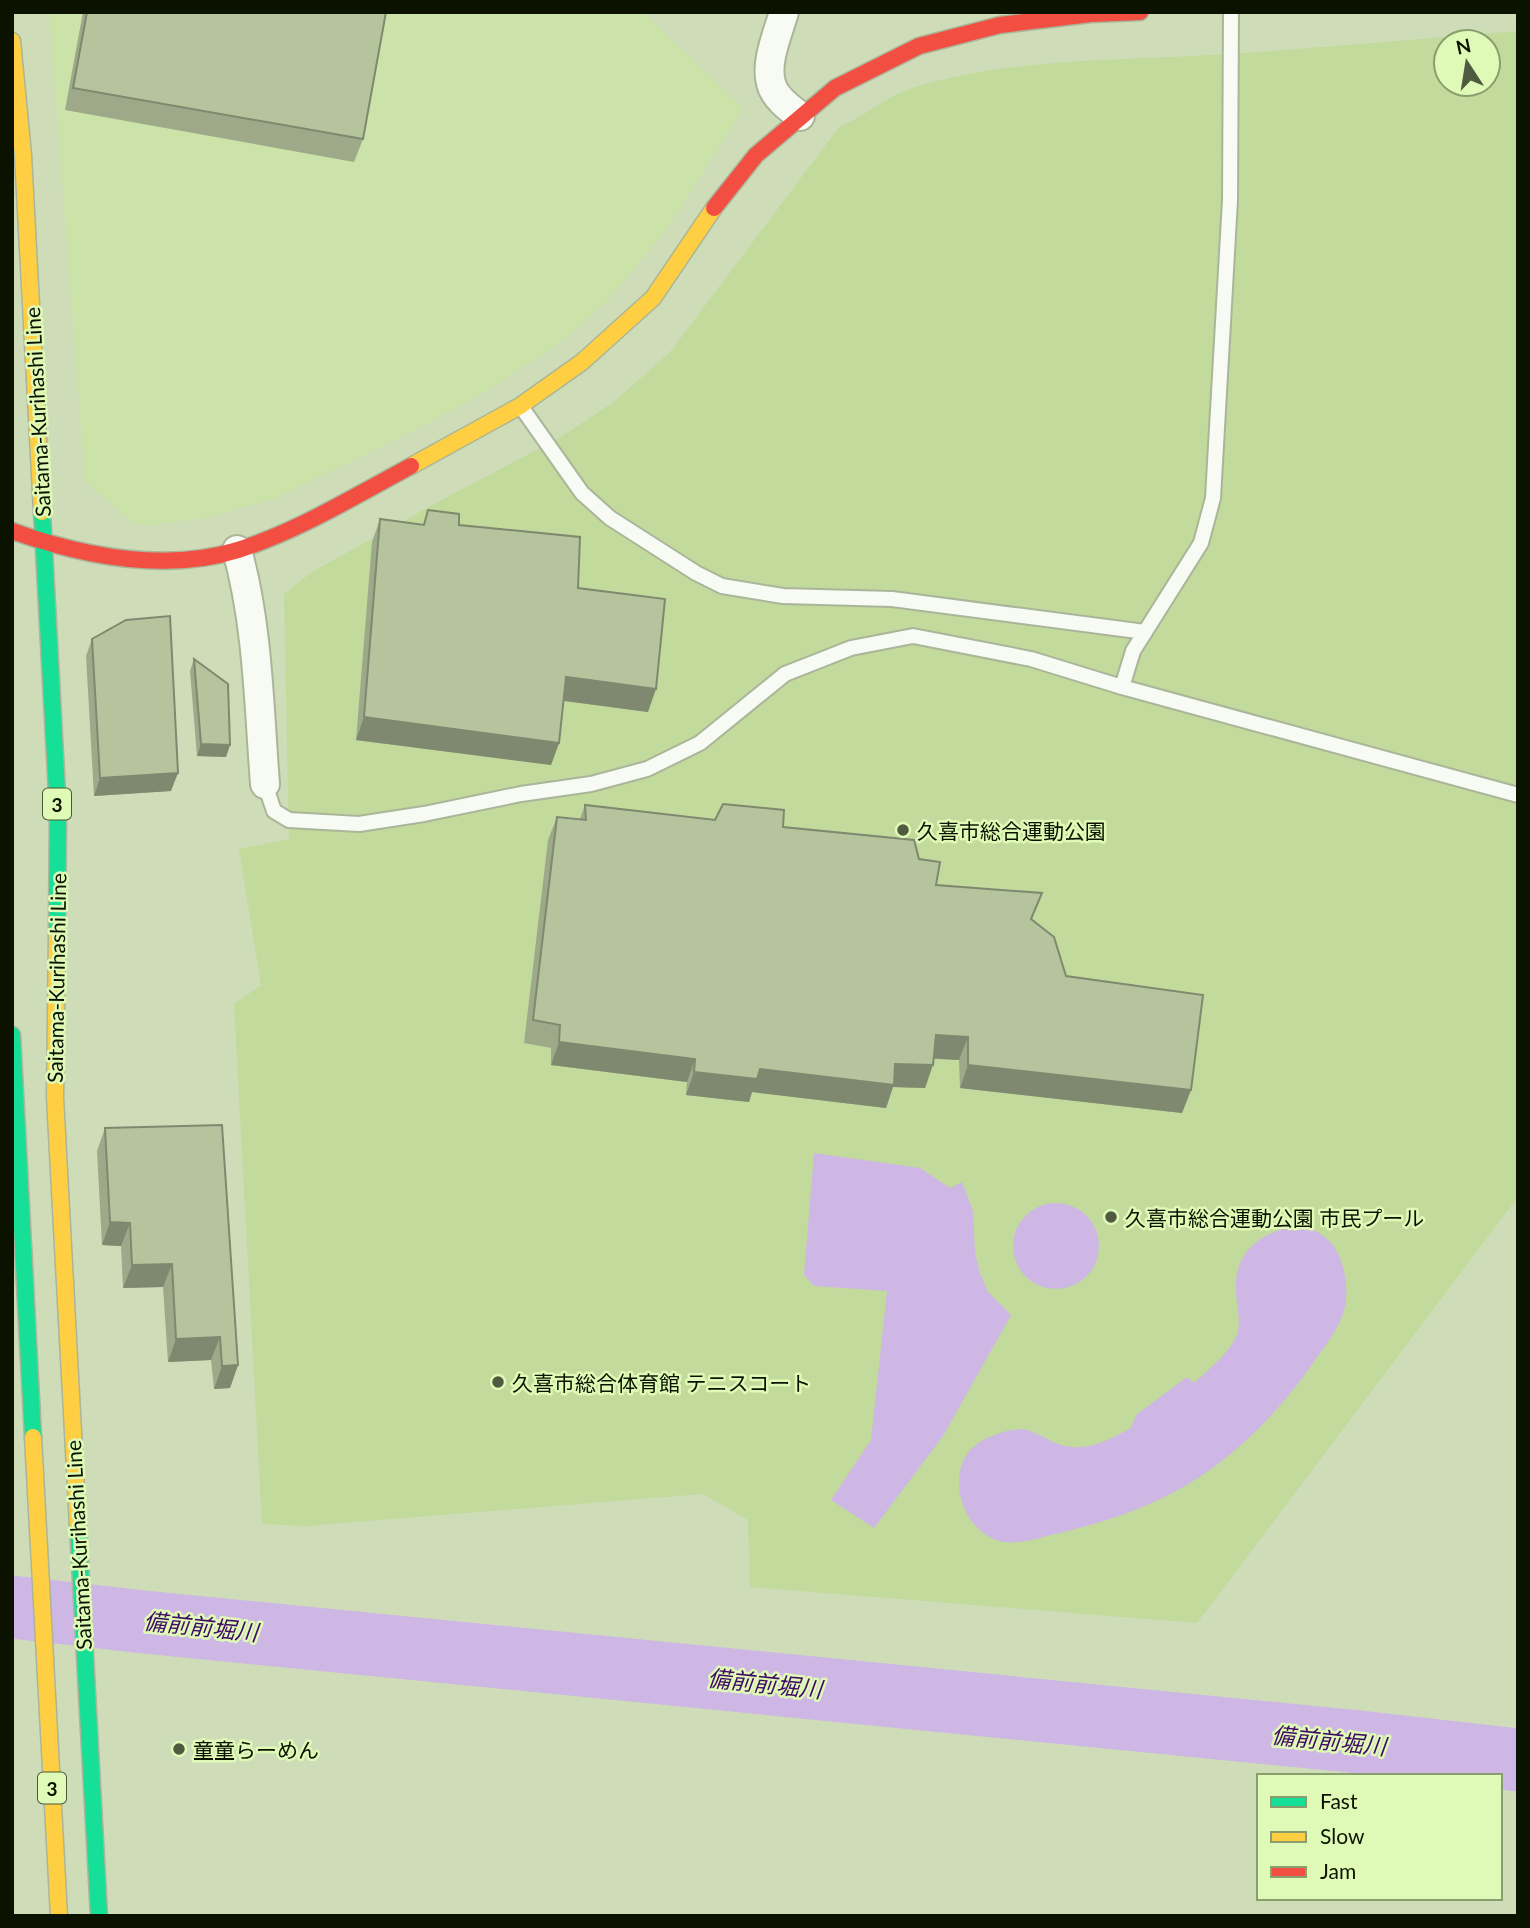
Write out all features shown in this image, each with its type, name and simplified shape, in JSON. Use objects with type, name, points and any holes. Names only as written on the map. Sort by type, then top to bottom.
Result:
[{"type":"main road","points":[[12,531],[43,542],[130,560],[190,559],[237,550],[314,518],[520,406],[582,362],[653,298],[755,155],[835,88],[919,46],[1000,25],[1091,14],[1140,12]]},
{"type":"main road","name":"Saitama-Kurihashi Line","points":[[12,41],[58,812],[55,1097],[99,1916]]},
{"type":"main road","name":"Saitama-Kurihashi Line","points":[[12,1035],[38,1566],[59,1916]]},
{"type":"street","points":[[784,12],[771,63],[771,84],[782,102],[800,116]]},
{"type":"street","points":[[237,550],[246,580],[251,618],[265,784]]},
{"type":"lane","points":[[1122,687],[1133,651],[1201,543],[1213,498],[1230,200],[1231,12]]},
{"type":"lane","points":[[520,406],[582,494],[610,518],[696,573],[722,586],[783,596],[891,598],[1145,632]]},
{"type":"lane","points":[[265,784],[274,811],[289,820],[359,824],[591,784],[647,769],[700,743],[785,674],[851,648],[913,636],[1031,659],[1122,687],[1518,796]]},
{"type":"shaded area","points":[[49,12],[643,12],[743,109],[669,226],[609,299],[560,343],[491,388],[422,427],[276,498],[205,518],[145,526],[131,521],[85,481]]},
{"type":"shaded area","name":"久喜市総合運動公園","points":[[1518,31],[1518,1197],[1197,1623],[750,1587],[748,1520],[703,1494],[306,1526],[262,1524],[234,1004],[261,985],[239,849],[289,839],[284,594],[312,572],[559,438],[615,401],[670,352],[839,127],[900,93],[945,79],[1020,66],[1249,53],[1432,38],[1432,98],[1502,98],[1502,32]]},
{"type":"shaded area","points":[[814,1153],[920,1168],[950,1188],[962,1182],[973,1211],[975,1253],[980,1273],[988,1292],[1011,1315],[943,1436],[874,1528],[831,1500],[871,1440],[887,1291],[814,1286],[804,1275]]},
{"type":"shaded area","points":[[1056,1203],[1080,1210],[1092,1222],[1099,1246],[1092,1270],[1080,1282],[1056,1289],[1032,1282],[1020,1270],[1013,1246],[1020,1222],[1032,1210]]},
{"type":"shaded area","points":[[1300,1226],[1322,1235],[1337,1252],[1346,1282],[1345,1308],[1336,1329],[1303,1377],[1256,1431],[1196,1479],[1157,1501],[1116,1517],[1033,1540],[1016,1542],[994,1539],[971,1521],[962,1503],[959,1484],[962,1463],[972,1448],[987,1438],[1007,1431],[1028,1430],[1060,1445],[1080,1447],[1103,1442],[1131,1428],[1136,1415],[1187,1377],[1194,1383],[1227,1351],[1239,1327],[1236,1277],[1245,1254],[1263,1237]]},
{"type":"building","points":[[87,12],[386,12],[363,139],[73,88]]},
{"type":"building","points":[[428,510],[459,514],[459,525],[580,537],[578,588],[665,599],[656,689],[566,677],[559,743],[364,717],[380,519],[424,525]]},
{"type":"building","points":[[170,616],[178,773],[100,778],[92,639],[126,620]]},
{"type":"building","points":[[194,659],[228,684],[230,745],[201,744]]},
{"type":"building","points":[[723,804],[784,810],[783,827],[914,840],[919,859],[940,862],[936,885],[1042,893],[1031,919],[1054,937],[1066,976],[1203,995],[1191,1090],[968,1065],[968,1037],[936,1035],[933,1065],[895,1064],[894,1085],[760,1069],[757,1079],[694,1072],[695,1059],[559,1042],[560,1025],[533,1020],[557,817],[586,820],[585,805],[715,820]]},
{"type":"building","points":[[222,1125],[238,1365],[222,1366],[220,1337],[176,1339],[172,1264],[132,1265],[130,1223],[110,1222],[105,1128]]},
{"type":"waterway","name":"備前前堀川","points":[[12,1607],[1518,1760]]},
{"type":"traffic: fast","points":[[42,512],[58,812],[57,933]]},
{"type":"traffic: fast","points":[[12,1035],[33,1437]]},
{"type":"traffic: fast","points":[[78,1525],[99,1916]]},
{"type":"traffic: slow","points":[[12,41],[23,155],[42,512]]},
{"type":"traffic: slow","points":[[411,466],[520,406],[582,362],[653,298],[714,208]]},
{"type":"traffic: slow","points":[[57,933],[55,1097],[78,1525]]},
{"type":"traffic: slow","points":[[33,1437],[59,1916]]},
{"type":"traffic: jam","points":[[714,208],[756,155],[835,88],[919,46],[1000,25],[1091,14],[1140,12]]},
{"type":"traffic: jam","points":[[12,531],[66,548],[124,558],[152,561],[210,557],[238,550],[282,533],[411,466]]},
{"type":"place","name":"久喜市総合運動公園","points":[[903,830]]},
{"type":"place","name":"久喜市総合運動公園 市民プール","points":[[1111,1217]]},
{"type":"place","name":"久喜市総合体育館 テニスコート","points":[[498,1382]]},
{"type":"place","name":"童童らーめん","points":[[179,1749]]}]
